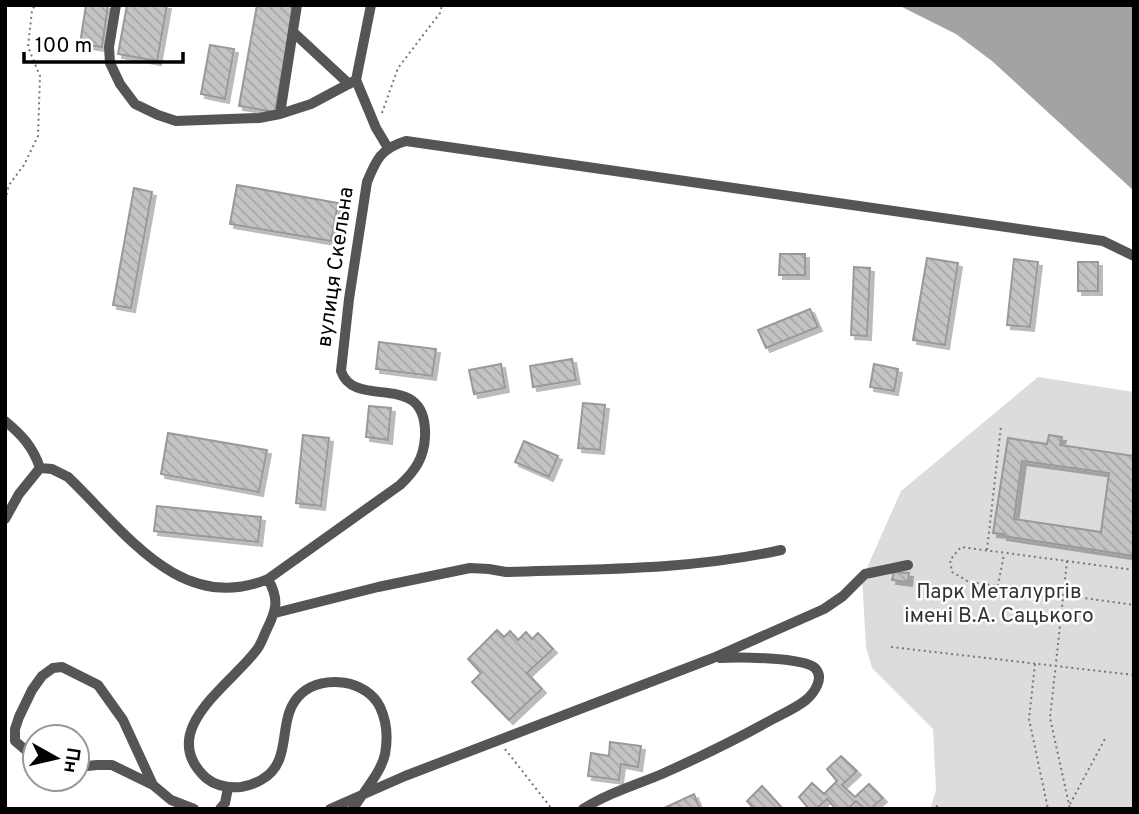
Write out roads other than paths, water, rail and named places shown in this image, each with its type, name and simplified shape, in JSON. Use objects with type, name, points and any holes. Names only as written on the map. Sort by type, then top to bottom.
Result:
[{"type":"street","points":[[116,5],[109,47],[110,63],[120,84],[135,104],[176,121],[259,118],[280,114],[311,104],[352,82],[371,5]]},
{"type":"street","points":[[280,114],[297,5]]},
{"type":"street","points":[[293,32],[352,82],[387,148],[406,142],[1103,241],[1134,256]]},
{"type":"street","name":"вулиця Скельна","points":[[40,468],[52,468],[64,473],[142,552],[202,586],[224,588],[251,586],[268,579],[400,485],[413,473],[423,454],[424,417],[418,406],[406,396],[354,387],[344,379],[341,371],[367,182],[373,166],[387,148]]},
{"type":"street","points":[[5,421],[29,444],[36,454],[40,468],[19,494],[5,519]]},
{"type":"street","points":[[275,613],[377,587],[470,568],[506,572],[624,569],[748,557],[781,550]]},
{"type":"street","points":[[330,809],[361,794],[713,658],[824,608],[842,596],[865,574],[908,565]]},
{"type":"street","points":[[268,579],[274,590],[275,613],[258,648],[215,693],[196,719],[189,742],[191,753],[207,779],[228,788],[249,786],[266,777],[276,767],[283,751],[288,716],[300,695],[319,683],[340,682],[365,690],[380,705],[387,741],[383,761],[353,809]]},
{"type":"street","points":[[583,809],[757,728],[806,700],[816,690],[819,679],[816,669],[811,665],[797,662],[743,656],[713,658]]},
{"type":"street","points":[[21,746],[15,741],[15,729],[32,690],[52,668],[62,667],[97,685],[123,720],[153,785]]},
{"type":"street","points":[[91,766],[112,765],[153,785],[171,800],[194,809]]},
{"type":"street","points":[[220,809],[225,803],[228,788]]},
{"type":"park label","name":"Парк Металургів імені В.А. Сацького","points":[[999,604]]}]
